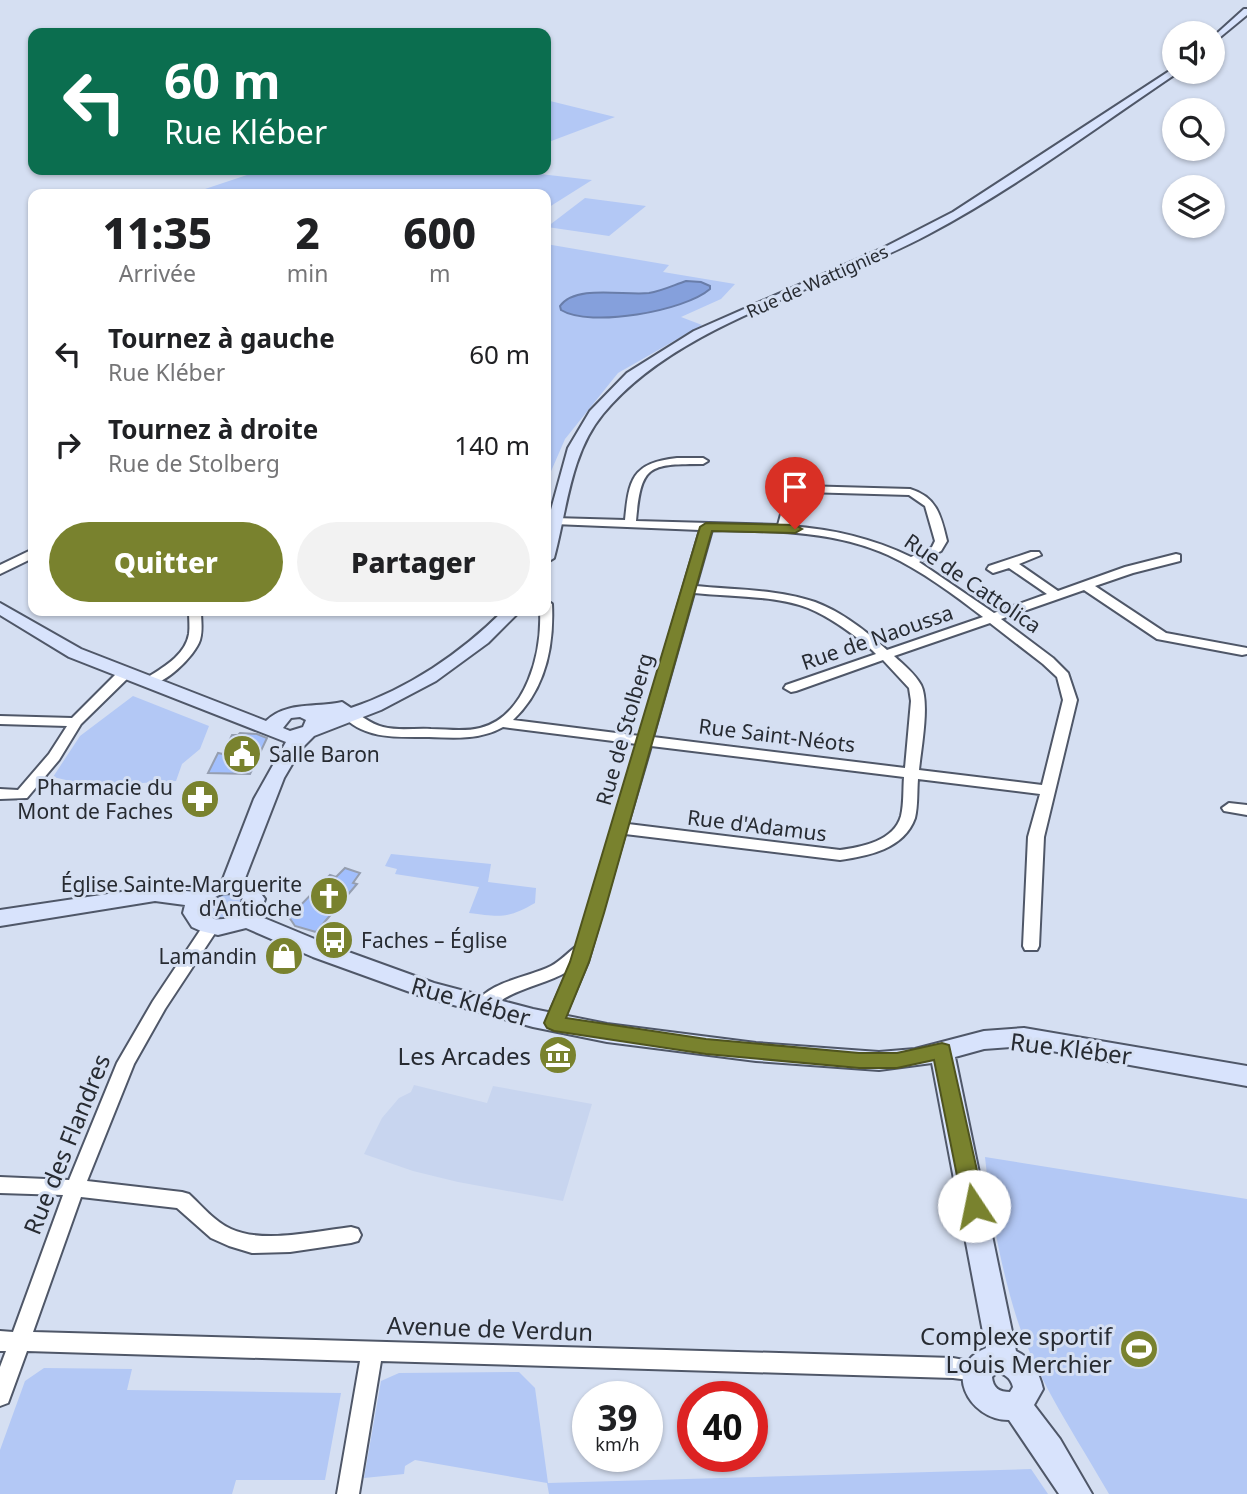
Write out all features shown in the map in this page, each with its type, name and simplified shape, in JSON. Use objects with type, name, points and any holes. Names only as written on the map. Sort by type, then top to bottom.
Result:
[{"type":"street","points":[[1225,32],[1247,11]]},
{"type":"street","points":[[1225,34],[1247,17]]},
{"type":"street","name":"Rue de Wattignies","points":[[551,535],[564,475],[580,436],[603,404],[649,363],[705,331],[886,251],[946,220],[1162,79]]},
{"type":"street","points":[[630,524],[635,485],[643,472],[667,463],[703,461]]},
{"type":"street","points":[[783,528],[792,496],[801,489],[910,492],[932,505],[941,541],[937,549],[910,562]]},
{"type":"street","name":"Rue de Cattolica","points":[[554,521],[783,528],[852,539],[910,562],[1060,671],[1068,686],[1069,707],[1036,842],[1038,854],[1031,946]]},
{"type":"street","name":"Rue de Stolberg","points":[[554,1023],[585,944],[706,527]]},
{"type":"street","points":[[993,569],[1035,555]]},
{"type":"street","points":[[0,570],[28,556]]},
{"type":"street","name":"Rue de Naoussa","points":[[791,688],[1135,568],[1175,558]]},
{"type":"street","points":[[1010,563],[1056,595]]},
{"type":"street","points":[[1085,585],[1162,636],[1242,651]]},
{"type":"street","name":"Rue d'Adamus","points":[[618,828],[822,855],[851,854],[881,845],[902,829],[908,816],[917,694],[910,679],[839,619],[813,606],[789,600],[688,589]]},
{"type":"street","points":[[3,613],[67,649],[289,737],[303,722],[322,712],[387,694],[428,676]]},
{"type":"street","points":[[150,682],[178,661],[190,648],[195,637],[195,616]]},
{"type":"street","points":[[282,762],[283,745],[273,726],[276,719],[303,722],[349,715],[387,700],[480,641],[507,616]]},
{"type":"street","points":[[349,715],[365,727],[381,733],[471,734],[501,723],[526,696],[538,673],[545,616]]},
{"type":"street","points":[[0,794],[22,795],[54,757],[76,722],[125,673]]},
{"type":"street","points":[[227,712],[303,722]]},
{"type":"street","points":[[0,720],[76,722]]},
{"type":"street","points":[[233,886],[234,875],[282,762],[295,743],[303,722]]},
{"type":"street","name":"Rue Saint-Néots","points":[[501,723],[1048,790]]},
{"type":"street","points":[[1229,808],[1247,810]]},
{"type":"street","points":[[233,886],[249,891],[254,900],[253,909],[245,919],[231,926],[211,927],[199,922],[194,906],[198,900],[213,889],[233,886]]},
{"type":"street","points":[[0,918],[155,894],[198,900]]},
{"type":"street","name":"Rue Kléber","points":[[245,919],[375,971],[482,1006],[607,1033],[743,1051],[859,1060],[897,1060],[984,1040],[1024,1037],[1247,1076]]},
{"type":"street","name":"Rue des Flandres","points":[[0,1396],[10,1341],[126,1063],[159,1005],[211,927]]},
{"type":"street","name":"Rue de Stolberg","points":[[482,1006],[495,996],[565,967],[585,944]]},
{"type":"street","points":[[942,1051],[991,1366],[978,1385],[986,1398],[1001,1406],[1016,1405],[1077,1494]]},
{"type":"street","points":[[0,1185],[75,1188],[182,1200],[196,1209],[218,1232],[239,1242],[272,1245],[351,1235]]},
{"type":"street","name":"Avenue de Verdun","points":[[10,1341],[953,1368],[991,1366]]},
{"type":"street","points":[[348,1494],[372,1351]]},
{"type":"shaded area","points":[[551,101],[615,117],[551,141]]},
{"type":"shaded area","points":[[247,175],[549,175],[592,180],[551,206],[551,189],[205,189]]},
{"type":"shaded area","points":[[585,198],[646,206],[609,236],[551,228],[551,224]]},
{"type":"shaded area","points":[[551,245],[669,265],[663,272],[735,284],[721,299],[681,317],[702,325],[618,373],[565,439],[551,471]]},
{"type":"shaded area","points":[[686,281],[701,282],[710,286],[710,289],[698,297],[660,310],[614,317],[575,315],[561,310],[560,306],[577,295],[602,292],[649,293]]},
{"type":"shaded area","points":[[133,696],[209,726],[200,749],[182,764],[176,781],[92,786],[53,777],[80,736]]},
{"type":"shaded area","points":[[391,854],[491,864],[488,882],[536,888],[535,903],[503,916],[469,913],[479,887],[395,874],[397,869],[385,866]]},
{"type":"shaded area","points":[[233,892],[244,900],[240,913],[222,919],[204,912],[204,905],[219,893]]},
{"type":"shaded area","points":[[414,1085],[487,1103],[493,1086],[592,1104],[563,1201],[458,1182],[413,1171],[364,1154],[382,1118],[399,1098],[411,1092]]},
{"type":"shaded area","name":"Complexe sportif Louis Merchier","points":[[985,1157],[1247,1199],[1247,1494],[1109,1494],[1046,1386],[1025,1342],[997,1239]]},
{"type":"shaded area","points":[[44,1368],[132,1369],[127,1390],[341,1393],[325,1480],[236,1480],[232,1494],[0,1494],[0,1450],[25,1381]]},
{"type":"shaded area","points":[[519,1372],[535,1388],[548,1483],[1031,1469],[1048,1494],[549,1494],[547,1483],[415,1460],[405,1466],[404,1474],[364,1478],[381,1381],[399,1373]]},
{"type":"building","name":"Salle Baron","points":[[257,734],[267,738],[250,774],[208,773],[218,753],[223,754],[232,735]]},
{"type":"building","name":"Église Sainte-Marguerite d'Antioche","points":[[345,868],[360,873],[353,883],[357,884],[316,932],[295,926],[289,917],[330,875],[336,877]]},
{"type":"place","name":"Salle Baron","points":[[242,754]]},
{"type":"place","name":"Pharmacie du Mont de Faches","points":[[200,799]]},
{"type":"place","name":"Église Sainte-Marguerite d'Antioche","points":[[329,896]]},
{"type":"place","name":"Faches – Église","points":[[334,940]]},
{"type":"place","name":"Lamandin","points":[[284,956]]},
{"type":"place","name":"Les Arcades","points":[[558,1055]]},
{"type":"place","name":"Complexe sportif Louis Merchier","points":[[1139,1349]]},
{"type":"route","points":[[795,529],[706,527],[580,962],[564,993],[554,1023],[706,1046],[859,1060],[897,1060],[942,1051],[974,1206]]}]
